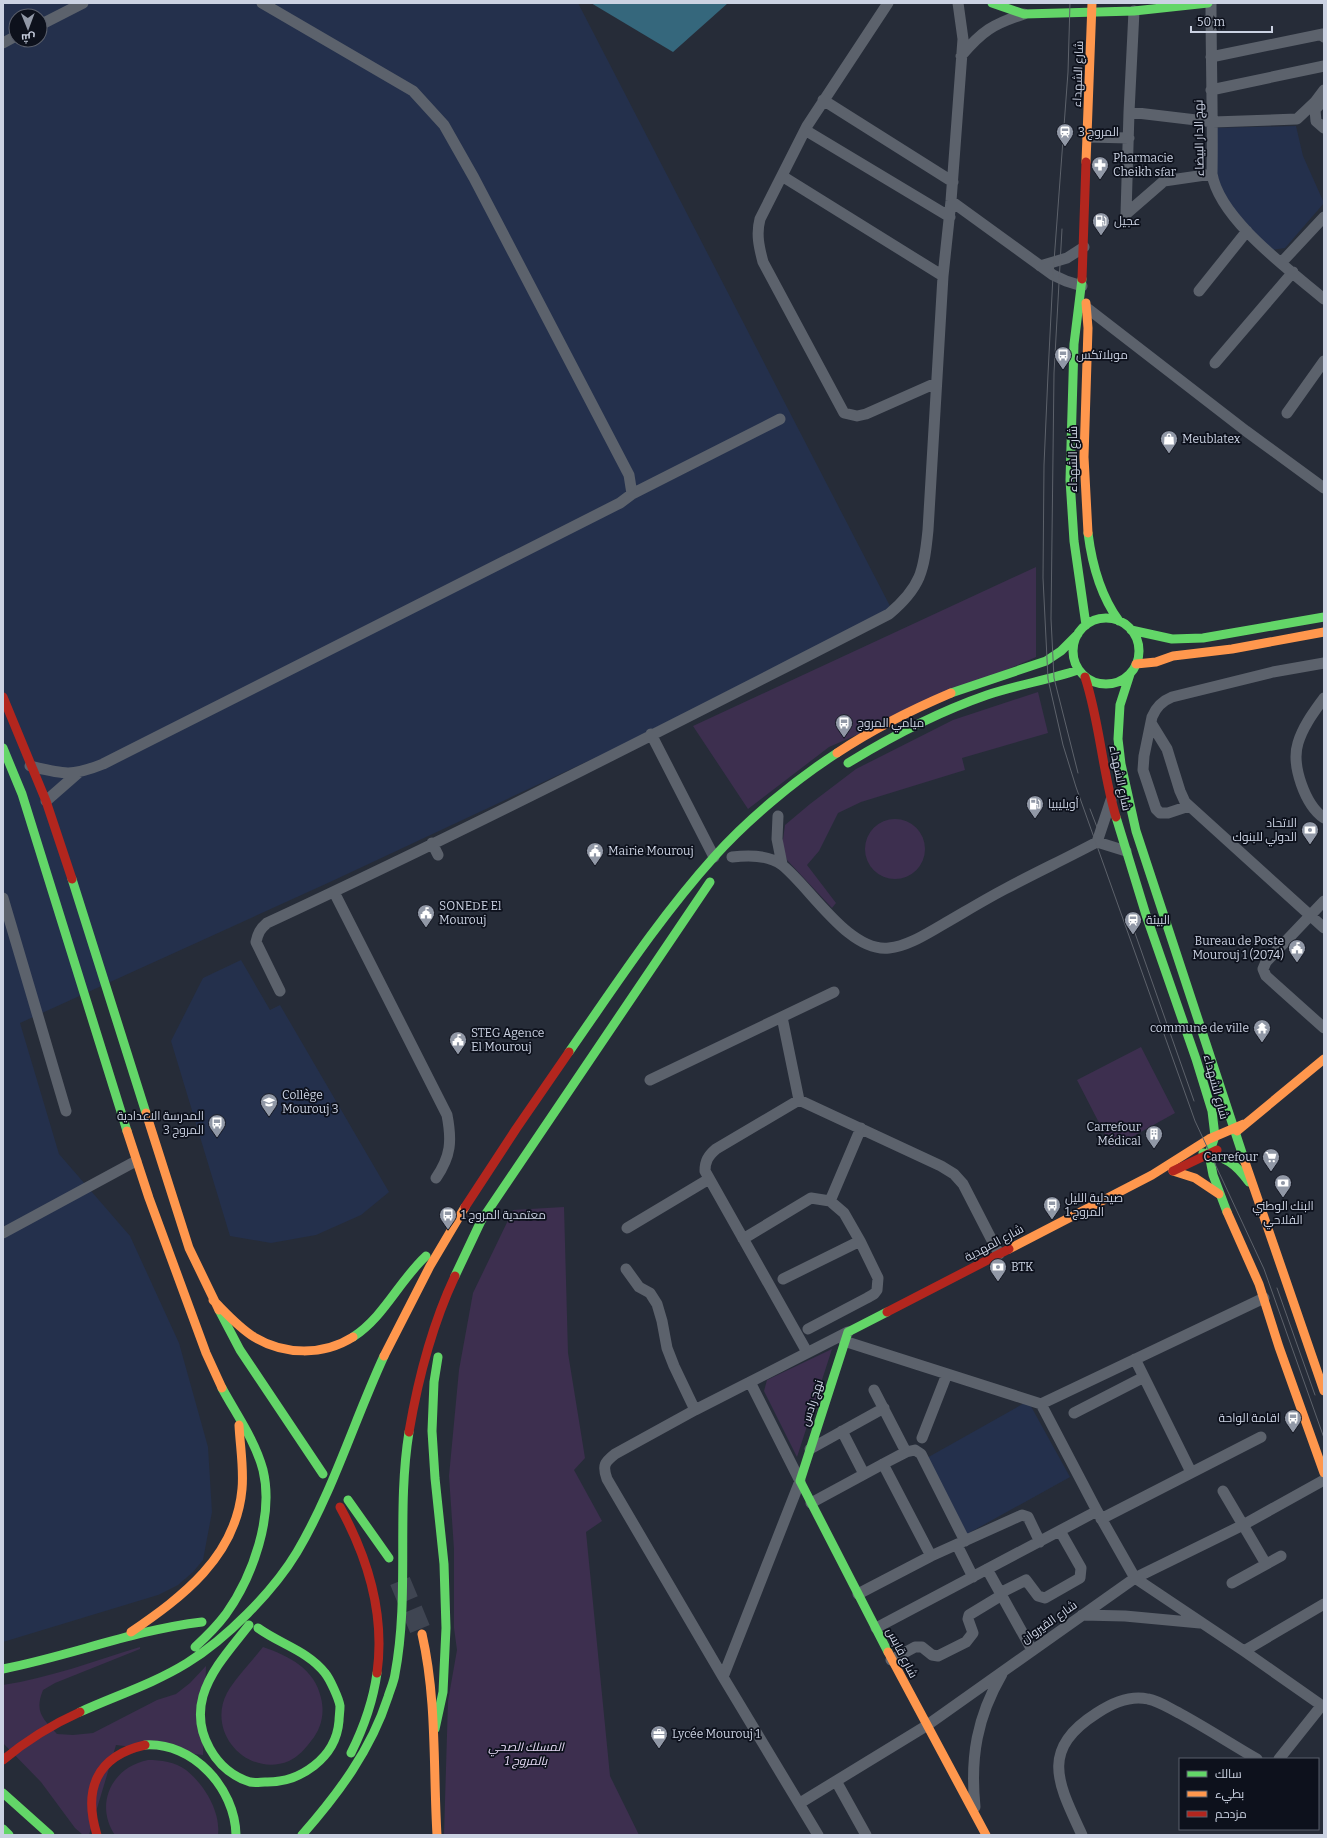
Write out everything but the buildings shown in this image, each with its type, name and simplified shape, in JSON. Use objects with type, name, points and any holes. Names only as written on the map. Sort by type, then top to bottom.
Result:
[{"type":"main road","points":[[992,3],[1024,14],[1092,7],[1134,11],[1208,3]]},
{"type":"main road","name":"شارع الشهداء","points":[[1092,7],[1082,288],[1085,496],[1088,537],[1093,564],[1103,597],[1119,621]]},
{"type":"main road","name":"شارع الشهداء","points":[[1082,308],[1071,413],[1071,482],[1074,540],[1086,625]]},
{"type":"main road","points":[[296,1639],[268,1628],[258,1628],[266,1634],[301,1652],[316,1663],[332,1683],[340,1708],[338,1735],[327,1755],[309,1772],[296,1779],[281,1783],[260,1783],[236,1776],[223,1768],[216,1760],[205,1741],[202,1730],[200,1710],[203,1695],[209,1681],[271,1595],[307,1533],[336,1470],[389,1343],[461,1214],[526,1116],[640,951],[673,907],[714,857],[740,831],[781,795],[824,761],[874,729],[961,689],[1046,661],[1061,651],[1086,625],[1096,620],[1108,619],[1119,621],[1131,630],[1172,639],[1203,638],[1324,617]]},
{"type":"main road","points":[[1078,634],[1074,642],[1073,652],[1074,661],[1078,670],[1085,677],[1094,682],[1108,684],[1122,680],[1130,674],[1136,664],[1138,646],[1131,630]]},
{"type":"main road","points":[[1136,664],[1156,662],[1174,656],[1232,649],[1324,632]]},
{"type":"main road","points":[[842,767],[881,742],[942,712],[987,695],[1026,683],[1054,678],[1078,670]]},
{"type":"main road","name":"شارع الشهداء","points":[[1130,674],[1118,719],[1121,764],[1129,804],[1165,923],[1213,1061],[1254,1190],[1324,1391]]},
{"type":"main road","name":"شارع الشهداء","points":[[1085,677],[1094,706],[1111,800],[1146,915],[1212,1112],[1215,1136],[1209,1154],[1210,1164],[1219,1194],[1246,1252],[1264,1298],[1279,1347],[1324,1473]]},
{"type":"main road","points":[[3,697],[30,766],[46,801],[84,912],[179,1222],[195,1261],[213,1300],[240,1350],[323,1474]]},
{"type":"main road","points":[[3,748],[17,780],[24,801],[136,1161],[214,1374],[257,1454],[265,1483],[262,1530],[252,1563],[240,1592],[217,1626],[187,1653],[156,1673],[142,1685]]},
{"type":"main road","points":[[767,825],[781,813]]},
{"type":"main road","points":[[730,860],[742,848]]},
{"type":"main road","points":[[302,1835],[324,1810],[348,1777],[380,1721],[395,1675],[400,1628],[405,1479],[411,1420],[415,1398],[438,1320],[450,1287],[481,1221],[704,889],[718,873]]},
{"type":"main road","points":[[1152,1175],[1169,1162],[1191,1151],[1215,1136],[1235,1130],[1244,1124],[1324,1059]]},
{"type":"main road","points":[[1152,1175],[1174,1171],[1209,1154],[1226,1142],[1235,1130]]},
{"type":"main road","points":[[1191,1151],[1216,1154],[1224,1157],[1234,1164],[1254,1190]]},
{"type":"main road","points":[[1174,1171],[1195,1178],[1219,1194]]},
{"type":"main road","name":"شارع المهدية","points":[[846,1337],[999,1254],[1152,1175]]},
{"type":"main road","points":[[213,1300],[247,1332],[265,1343],[297,1351],[327,1348],[348,1341],[366,1327],[416,1265],[433,1250],[443,1244]]},
{"type":"main road","points":[[443,1332],[462,1261]]},
{"type":"main road","name":"نهج رادس","points":[[800,1481],[846,1337]]},
{"type":"main road","points":[[435,1729],[444,1692],[446,1633],[445,1580],[433,1474],[432,1430],[434,1378],[440,1345]]},
{"type":"main road","points":[[119,1640],[170,1606],[192,1588],[210,1567],[224,1545],[236,1515],[241,1497],[242,1476],[239,1421]]},
{"type":"main road","name":"شارع قابس","points":[[800,1481],[891,1660],[926,1726],[975,1811],[986,1835]]},
{"type":"main road","points":[[348,1500],[389,1558]]},
{"type":"main road","points":[[324,1810],[343,1764],[360,1735],[371,1706],[377,1662],[378,1632],[376,1606],[369,1574],[358,1543],[340,1507]]},
{"type":"main road","points":[[3,1760],[29,1739],[73,1714],[142,1685],[186,1664],[206,1650],[242,1616],[288,1566]]},
{"type":"main road","points":[[3,1669],[170,1627],[202,1622]]},
{"type":"main road","points":[[422,1634],[430,1674],[435,1729],[437,1835]]},
{"type":"main road","points":[[328,1662],[337,1673]]},
{"type":"main road","points":[[343,1764],[350,1732]]},
{"type":"main road","points":[[97,1835],[92,1814],[93,1786],[106,1764],[121,1752],[148,1744],[168,1746],[177,1750],[194,1760],[205,1770],[221,1787],[230,1802],[235,1820],[236,1835]]},
{"type":"main road","points":[[3,1793],[50,1835]]},
{"type":"main road","points":[[3,1829],[9,1835]]},
{"type":"street","points":[[48,20],[83,3]]},
{"type":"street","points":[[262,3],[413,91],[444,125],[478,185],[629,476],[632,494]]},
{"type":"street","points":[[888,3],[823,100],[805,130],[760,219],[758,227],[759,248],[763,262],[844,413],[857,416],[866,414],[936,383]]},
{"type":"street","points":[[280,991],[256,942],[257,934],[267,923],[334,892],[882,618],[905,600],[918,582],[925,562],[943,276],[953,182],[962,26],[958,3]]},
{"type":"street","name":"نهج الدار البيضاء","points":[[1211,3],[1213,182],[1226,205],[1247,231],[1281,263],[1324,299]]},
{"type":"street","points":[[1134,11],[1126,214],[1164,181],[1212,174]]},
{"type":"street","points":[[961,56],[980,35],[991,27],[1024,14]]},
{"type":"street","points":[[1211,57],[1324,35]]},
{"type":"street","points":[[1211,90],[1324,66]]},
{"type":"street","points":[[1129,112],[1213,122],[1297,119],[1315,102],[1324,90]]},
{"type":"street","points":[[823,100],[953,182]]},
{"type":"street","points":[[1324,101],[1315,110],[1316,121],[1324,128]]},
{"type":"street","points":[[805,130],[950,217]]},
{"type":"street","points":[[1088,137],[1128,138]]},
{"type":"street","points":[[782,176],[943,276]]},
{"type":"street","points":[[951,201],[1040,266],[1059,278],[1082,288]]},
{"type":"street","points":[[1281,263],[1324,217]]},
{"type":"street","points":[[1199,291],[1247,231]]},
{"type":"street","points":[[1040,266],[1067,258],[1084,247]]},
{"type":"street","points":[[1215,363],[1293,272]]},
{"type":"street","points":[[1082,308],[1324,488]]},
{"type":"street","points":[[1287,413],[1324,361]]},
{"type":"street","points":[[46,801],[78,773],[103,764],[620,503],[632,494],[780,419]]},
{"type":"street","points":[[1189,806],[1165,814],[1160,813],[1156,809],[1143,770],[1144,756],[1151,723],[1157,707],[1161,702],[1172,697],[1273,672],[1324,663]]},
{"type":"street","points":[[1324,698],[1301,732],[1297,745],[1296,760],[1301,784],[1309,803],[1324,818]]},
{"type":"street","points":[[1151,723],[1167,749],[1180,791],[1189,806],[1324,928]]},
{"type":"street","points":[[651,734],[714,857]]},
{"type":"street","points":[[30,766],[57,772],[78,773]]},
{"type":"street","points":[[730,860],[746,855],[757,856],[782,864],[836,922],[860,941],[874,947],[888,949],[901,946],[922,936],[1006,889],[1097,842],[1111,800]]},
{"type":"street","points":[[781,813],[777,839],[782,864]]},
{"type":"street","points":[[1097,842],[1126,851]]},
{"type":"street","points":[[432,843],[438,855]]},
{"type":"street","points":[[334,892],[447,1115],[450,1132],[450,1149],[445,1165],[436,1178]]},
{"type":"street","points":[[3,898],[66,1111]]},
{"type":"street","points":[[1324,901],[1266,962],[1263,969],[1266,976],[1324,1028]]},
{"type":"street","points":[[650,1080],[834,992]]},
{"type":"street","points":[[782,1017],[799,1100]]},
{"type":"street","points":[[799,1100],[941,1166],[954,1174],[963,1184],[999,1254]]},
{"type":"street","points":[[799,1100],[709,1154],[705,1162],[705,1171],[807,1352]]},
{"type":"street","points":[[830,1201],[861,1128]]},
{"type":"street","points":[[3,1233],[136,1161]]},
{"type":"street","points":[[627,1228],[709,1179]]},
{"type":"street","points":[[743,1239],[810,1198],[830,1201],[844,1213],[878,1278],[877,1290],[874,1294],[867,1298],[808,1329]]},
{"type":"street","points":[[783,1279],[860,1241]]},
{"type":"street","points":[[626,1269],[639,1287],[650,1293],[657,1304],[667,1348],[695,1410]]},
{"type":"street","points":[[818,1835],[606,1478],[604,1469],[606,1461],[695,1410],[807,1352],[846,1337],[947,1374],[1041,1404],[1264,1298]]},
{"type":"street","points":[[1135,1359],[1192,1472]]},
{"type":"street","points":[[922,1438],[947,1374]]},
{"type":"street","points":[[1074,1413],[1144,1377]]},
{"type":"street","points":[[723,1677],[800,1481],[750,1382]]},
{"type":"street","points":[[874,1390],[906,1452]]},
{"type":"street","points":[[1041,1404],[1099,1515],[1135,1578],[1323,1706],[1280,1758]]},
{"type":"street","points":[[810,1449],[884,1408]]},
{"type":"street","points":[[842,1431],[864,1474]]},
{"type":"street","points":[[876,1628],[1060,1531],[1099,1515],[1192,1472],[1261,1437]]},
{"type":"street","points":[[811,1503],[906,1452],[915,1450],[921,1454],[961,1543],[973,1577]]},
{"type":"street","points":[[883,1464],[931,1556]]},
{"type":"street","name":"شارع القيروان","points":[[800,1803],[926,1726],[1135,1578],[1242,1525],[1324,1480]]},
{"type":"street","points":[[1222,1491],[1266,1564]]},
{"type":"street","points":[[858,1594],[931,1556],[1022,1515],[1028,1517],[1040,1542]]},
{"type":"street","points":[[891,1660],[915,1647],[922,1648],[932,1655],[938,1656],[966,1642],[973,1633],[968,1619],[969,1615],[1026,1580],[1038,1596],[1045,1598],[1077,1580],[1081,1574],[1081,1568],[1060,1531]]},
{"type":"street","points":[[1232,1583],[1281,1556]]},
{"type":"street","points":[[987,1569],[1032,1650]]},
{"type":"street","points":[[1244,1651],[1324,1604]]},
{"type":"street","points":[[1082,1615],[1125,1616],[1202,1623]]},
{"type":"street","points":[[975,1811],[973,1783],[974,1754],[986,1706],[1004,1670]]},
{"type":"street","points":[[1082,1835],[1064,1795],[1059,1779],[1058,1764],[1060,1756],[1072,1732],[1083,1722],[1118,1701],[1134,1698],[1148,1699],[1165,1705],[1255,1758]]},
{"type":"street","points":[[836,1781],[866,1835]]},
{"type":"shaded area","points":[[3,3],[578,3],[891,608],[616,748],[330,882],[20,1023],[59,1154],[130,1236],[179,1343],[208,1447],[212,1512],[203,1560],[193,1572],[178,1585],[158,1595],[3,1642]]},
{"type":"shaded area","points":[[591,3],[728,3],[673,52]]},
{"type":"shaded area","points":[[1296,126],[1303,156],[1324,203],[1285,248],[1272,250],[1233,213],[1214,177],[1213,128]]},
{"type":"shaded area","name":"Collège Mourouj 3","points":[[241,960],[270,1010],[280,1005],[389,1192],[361,1215],[316,1235],[271,1243],[230,1236],[171,1041],[203,978]]},
{"type":"shaded area","points":[[1028,1401],[1070,1477],[967,1534],[925,1459]]},
{"type":"green space","points":[[1036,567],[1036,657],[829,747],[748,809],[693,726]]},
{"type":"green space","points":[[1038,692],[1048,733],[962,758],[965,770],[861,802],[838,813],[819,851],[807,865],[836,903],[832,908],[787,860],[782,847],[785,825],[856,769],[953,720]]},
{"type":"green space","points":[[895,819],[912,824],[920,832],[925,849],[920,866],[912,874],[895,879],[878,874],[870,866],[865,849],[870,832],[878,824]]},
{"type":"green space","points":[[1141,1047],[1175,1113],[1112,1148],[1077,1080]]},
{"type":"green space","name":"المسلك الصحي بالمروج 1","points":[[564,1207],[568,1353],[585,1458],[574,1470],[602,1521],[586,1532],[610,1776],[639,1835],[444,1835],[448,1701],[457,1650],[454,1628],[454,1549],[449,1476],[459,1370],[473,1293],[513,1210]]},
{"type":"green space","points":[[832,1349],[797,1457],[764,1391],[767,1380]]},
{"type":"green space","points":[[140,1647],[140,1649],[55,1683],[43,1690],[39,1704],[41,1715],[57,1734],[73,1735],[93,1733],[157,1700],[176,1694],[190,1683],[206,1666],[203,1755],[116,1745],[89,1835],[83,1835],[75,1828],[41,1782],[3,1743],[3,1685],[55,1674]]},
{"type":"green space","points":[[263,1647],[291,1659],[307,1671],[318,1688],[323,1710],[320,1726],[309,1744],[302,1752],[289,1761],[274,1765],[259,1763],[246,1758],[235,1748],[227,1737],[222,1723],[222,1708],[227,1693]]},
{"type":"green space","points":[[148,1760],[173,1763],[182,1767],[193,1776],[205,1791],[214,1808],[217,1817],[218,1835],[115,1835],[109,1823],[106,1811],[110,1788],[125,1770],[135,1764]]},
{"type":"tunnel","points":[[400,1581],[422,1634]]},
{"type":"tram line","points":[[1070,3],[1068,72],[1053,275],[1044,465],[1043,578],[1048,679],[1063,745],[1076,787],[1195,1121],[1264,1269],[1324,1438]]},
{"type":"tram line","points":[[1062,229],[1054,373],[1051,619],[1054,678],[1078,773]]},
{"type":"tram line","points":[[1090,809],[1100,835]]},
{"type":"tram line","points":[[1129,916],[1194,1101]]},
{"type":"tram line","points":[[1277,1288],[1315,1395]]},
{"type":"traffic: fast","points":[[992,3],[1024,14],[1134,11],[1208,3]]},
{"type":"traffic: fast","points":[[1082,279],[1074,344],[1070,480],[1074,541],[1086,625]]},
{"type":"traffic: fast","points":[[1088,533],[1098,579],[1107,601],[1119,621]]},
{"type":"traffic: fast","points":[[1131,630],[1172,639],[1203,638],[1324,617]]},
{"type":"traffic: fast","points":[[1106,618],[1118,621],[1129,628],[1136,639],[1139,651],[1136,663],[1129,674],[1118,681],[1106,684],[1094,681],[1083,674],[1076,663],[1073,651],[1076,639],[1083,628],[1094,621],[1106,618]]},
{"type":"traffic: fast","points":[[951,693],[1046,661],[1061,651],[1078,634]]},
{"type":"traffic: fast","points":[[848,763],[881,743],[951,709],[998,691],[1078,670]]},
{"type":"traffic: fast","points":[[1130,674],[1120,705],[1118,739],[1121,764],[1136,831],[1245,1162]]},
{"type":"traffic: fast","points":[[3,748],[22,794],[127,1131]]},
{"type":"traffic: fast","points":[[569,1052],[657,928],[714,857],[741,829],[772,801],[805,775],[837,753]]},
{"type":"traffic: fast","points":[[1116,817],[1146,915],[1196,1059],[1212,1111],[1215,1136],[1209,1154],[1213,1175],[1227,1212]]},
{"type":"traffic: fast","points":[[72,879],[146,1113]]},
{"type":"traffic: fast","points":[[455,1276],[481,1221],[710,882]]},
{"type":"traffic: fast","points":[[1203,1153],[1229,1162],[1239,1170],[1249,1182]]},
{"type":"traffic: fast","points":[[353,1337],[374,1319],[416,1266],[426,1256]]},
{"type":"traffic: fast","points":[[219,1310],[240,1350],[323,1474]]},
{"type":"traffic: fast","points":[[887,1312],[848,1332],[800,1481],[888,1652]]},
{"type":"traffic: fast","points":[[80,1712],[147,1684],[187,1663],[233,1628],[248,1614],[275,1583],[297,1552],[322,1505],[384,1356]]},
{"type":"traffic: fast","points":[[435,1729],[443,1692],[446,1628],[444,1564],[435,1478],[432,1431],[434,1382],[438,1357]]},
{"type":"traffic: fast","points":[[195,1647],[226,1614],[245,1582],[259,1545],[266,1507],[266,1488],[260,1459],[245,1428],[222,1388]]},
{"type":"traffic: fast","points":[[302,1835],[341,1787],[363,1753],[381,1716],[394,1680],[402,1614],[403,1492],[409,1432]]},
{"type":"traffic: fast","points":[[348,1500],[389,1558]]},
{"type":"traffic: fast","points":[[3,1669],[28,1664],[152,1631],[202,1622]]},
{"type":"traffic: fast","points":[[249,1625],[211,1677],[203,1696],[201,1723],[204,1736],[210,1748],[226,1769],[238,1777],[250,1782],[278,1781],[303,1773],[314,1766],[323,1757],[331,1746],[336,1734],[340,1706],[329,1680],[318,1665],[302,1653],[266,1634],[258,1628]]},
{"type":"traffic: fast","points":[[351,1753],[367,1714],[377,1673]]},
{"type":"traffic: fast","points":[[145,1745],[163,1746],[179,1751],[195,1760],[208,1771],[219,1785],[228,1801],[234,1818],[236,1835]]},
{"type":"traffic: fast","points":[[3,1793],[50,1835]]},
{"type":"traffic: fast","points":[[3,1829],[9,1835]]},
{"type":"traffic: slow","points":[[1086,162],[1092,3]]},
{"type":"traffic: slow","points":[[1086,303],[1088,328],[1084,457],[1088,533]]},
{"type":"traffic: slow","points":[[1136,664],[1156,662],[1173,656],[1232,649],[1324,632]]},
{"type":"traffic: slow","points":[[837,753],[892,720],[951,693]]},
{"type":"traffic: slow","points":[[1237,1131],[1324,1059]]},
{"type":"traffic: slow","points":[[146,1113],[189,1248],[219,1310]]},
{"type":"traffic: slow","points":[[1009,1249],[1152,1175],[1209,1139],[1244,1124]]},
{"type":"traffic: slow","points":[[127,1131],[149,1198],[206,1353],[222,1388]]},
{"type":"traffic: slow","points":[[1245,1162],[1324,1391]]},
{"type":"traffic: slow","points":[[1173,1171],[1195,1178],[1219,1194]]},
{"type":"traffic: slow","points":[[384,1356],[430,1266],[465,1207]]},
{"type":"traffic: slow","points":[[1227,1212],[1259,1284],[1279,1347],[1324,1473]]},
{"type":"traffic: slow","points":[[213,1300],[232,1320],[248,1333],[266,1343],[278,1347],[291,1350],[316,1350],[329,1348],[353,1337]]},
{"type":"traffic: slow","points":[[131,1632],[150,1619],[187,1589],[218,1555],[229,1535],[238,1513],[242,1489],[239,1425]]},
{"type":"traffic: slow","points":[[422,1634],[427,1659],[434,1734],[437,1835]]},
{"type":"traffic: slow","points":[[888,1652],[986,1835]]},
{"type":"traffic: jam","points":[[1082,279],[1086,162]]},
{"type":"traffic: jam","points":[[1085,677],[1094,712],[1107,782],[1116,817]]},
{"type":"traffic: jam","points":[[3,697],[46,801],[72,879]]},
{"type":"traffic: jam","points":[[465,1207],[569,1052]]},
{"type":"traffic: jam","points":[[1173,1171],[1217,1150]]},
{"type":"traffic: jam","points":[[887,1312],[1009,1249]]},
{"type":"traffic: jam","points":[[409,1432],[421,1372],[439,1314],[455,1276]]},
{"type":"traffic: jam","points":[[340,1507],[359,1546],[372,1587],[379,1630],[377,1673]]},
{"type":"traffic: jam","points":[[3,1760],[40,1733],[80,1712]]},
{"type":"traffic: jam","points":[[97,1835],[93,1819],[92,1804],[93,1790],[97,1777],[105,1766],[115,1757],[128,1750],[145,1745]]},
{"type":"place","name":"المروج 3","points":[[1065,147]]},
{"type":"place","name":"Pharmacie Cheikh sfar","points":[[1100,180]]},
{"type":"place","name":"عجيل","points":[[1101,236]]},
{"type":"place","name":"موبلاتكس","points":[[1063,370]]},
{"type":"place","name":"Meublatex","points":[[1169,454]]},
{"type":"place","name":"ميامي المروج","points":[[844,738]]},
{"type":"place","name":"أويليبيا","points":[[1035,819]]},
{"type":"place","name":"الاتحاد الدولي للبنوك","points":[[1310,845]]},
{"type":"place","name":"Mairie Mourouj","points":[[595,866]]},
{"type":"place","name":"SONEDE El Mourouj","points":[[426,928]]},
{"type":"place","name":"البيئة","points":[[1133,935]]},
{"type":"place","name":"Bureau de Poste Mourouj 1 (2074)","points":[[1297,963]]},
{"type":"place","name":"commune de ville","points":[[1262,1043]]},
{"type":"place","name":"STEG Agence El Mourouj","points":[[458,1055]]},
{"type":"place","name":"Collège Mourouj 3","points":[[269,1117]]},
{"type":"place","name":"المدرسة الاعدادية المروج 3","points":[[217,1138]]},
{"type":"place","name":"Carrefour Médical","points":[[1154,1149]]},
{"type":"place","name":"Carrefour","points":[[1271,1172]]},
{"type":"place","name":"البنك الوطني الفلاحي","points":[[1283,1198]]},
{"type":"place","name":"صيدلية الليل المروج 1","points":[[1052,1220]]},
{"type":"place","name":"معتمدية المروج 1","points":[[448,1230]]},
{"type":"place","name":"BTK","points":[[998,1282]]},
{"type":"place","name":"اقامة الواحة","points":[[1293,1433]]},
{"type":"place","name":"Lycée Mourouj 1","points":[[659,1749]]}]
